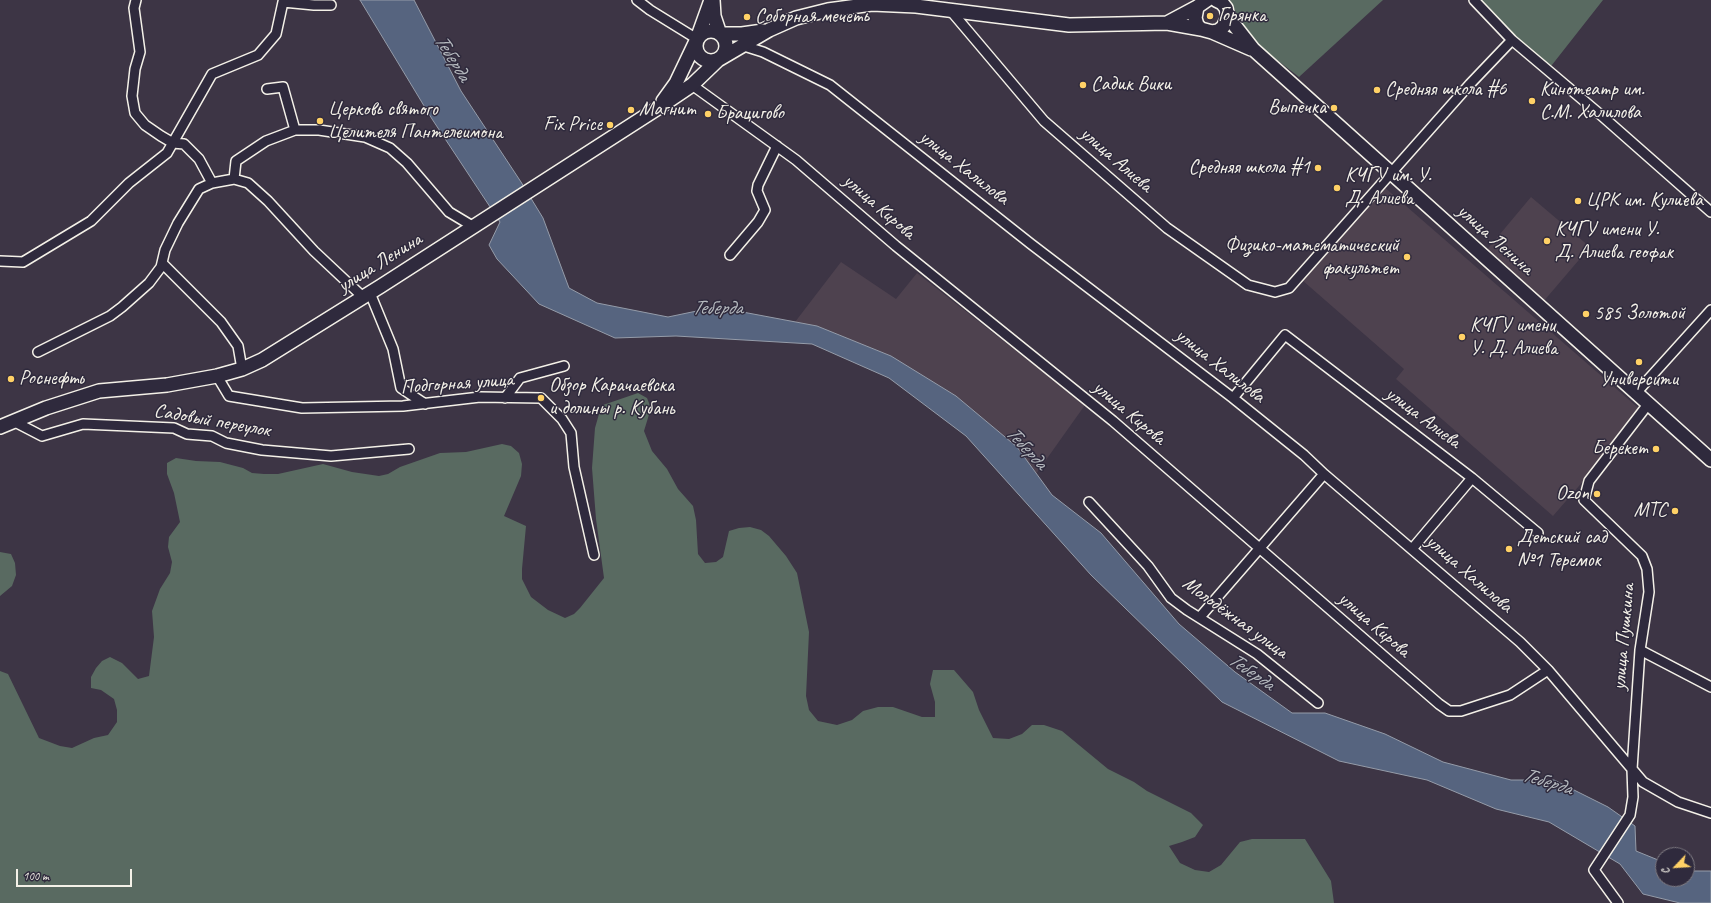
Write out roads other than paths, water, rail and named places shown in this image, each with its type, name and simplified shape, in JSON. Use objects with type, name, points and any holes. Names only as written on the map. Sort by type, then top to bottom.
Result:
[{"type":"main road","name":"улица Ленина","points":[[658,108],[676,83],[697,39],[712,0]]},
{"type":"main road","points":[[712,0],[714,16],[726,48],[724,54],[718,60],[712,62],[699,56],[696,48],[697,39],[706,32],[720,34]]},
{"type":"main road","name":"улица Ленина","points":[[1219,1],[1227,11],[1228,17],[1253,50],[1711,460]]},
{"type":"main road","name":"улица Ленина","points":[[1167,23],[1202,2]]},
{"type":"main road","points":[[1202,2],[1195,18],[1197,24],[1206,31],[1223,27],[1228,17]]},
{"type":"main road","name":"улица Ленина","points":[[0,427],[46,408],[99,391],[167,385],[217,376],[242,369],[262,360],[367,295],[658,108],[692,85],[718,60],[769,30],[796,18],[828,10],[872,4],[916,6],[1069,25],[1167,23],[1206,31],[1253,50]]},
{"type":"main road","name":"улица Ленина","points":[[720,34],[742,34],[769,30]]},
{"type":"street","points":[[136,0],[134,8],[140,52],[135,69],[132,96],[135,113],[145,125],[173,143],[184,144],[199,159],[212,183]]},
{"type":"street","points":[[637,0],[650,10],[697,39]]},
{"type":"street","points":[[1474,0],[1512,40],[1602,116],[1711,212]]},
{"type":"street","points":[[0,261],[22,262],[91,221],[129,183],[167,153],[212,74],[258,55],[276,34],[279,1],[314,5],[331,5]]},
{"type":"street","name":"улица Алиева","points":[[951,11],[1044,121],[1174,233],[1248,285],[1275,292],[1289,288],[1391,173]]},
{"type":"street","points":[[1391,173],[1512,40]]},
{"type":"street","name":"улица Халилова","points":[[744,46],[763,52],[830,85],[1031,244],[1233,398],[1304,455],[1324,474],[1520,642],[1548,670],[1643,782],[1672,798],[1711,813]]},
{"type":"street","name":"улица Кирова","points":[[692,85],[796,160],[976,312],[1113,422],[1260,548],[1388,662],[1449,711],[1462,711],[1510,694],[1548,670]]},
{"type":"street","points":[[268,89],[283,87],[295,130]]},
{"type":"street","points":[[234,179],[236,161],[266,141],[295,130],[319,130],[365,137],[390,148],[407,163],[449,212],[479,223]]},
{"type":"street","points":[[730,255],[758,222],[765,210],[757,191],[758,185],[777,146]]},
{"type":"street","points":[[38,352],[110,316],[149,283],[161,266],[165,250],[178,223],[199,189],[212,183],[234,179],[248,183],[268,201],[314,250],[367,295],[393,349],[401,388],[425,404]]},
{"type":"street","points":[[162,263],[221,322],[238,346],[242,369]]},
{"type":"street","points":[[1636,393],[1711,310]]},
{"type":"street","name":"улица Алиева","points":[[1233,398],[1285,335],[1472,478],[1538,533]]},
{"type":"street","points":[[505,398],[520,378],[564,366]]},
{"type":"street","name":"Подгорная улица","points":[[217,376],[229,396],[302,408],[404,406],[480,398],[541,398],[562,419],[571,433],[574,467],[594,555]]},
{"type":"street","name":"улица Пушкина","points":[[1618,903],[1594,870],[1630,815],[1633,797],[1632,769],[1640,650],[1649,592],[1647,569],[1642,556],[1584,500],[1589,481],[1649,403]]},
{"type":"street","name":"Садовый переулок","points":[[14,421],[42,436],[83,424],[174,428],[187,434],[212,436],[226,443],[262,450],[331,456],[408,450]]},
{"type":"street","points":[[1200,617],[1324,474]]},
{"type":"street","points":[[1412,549],[1472,478]]},
{"type":"street","name":"Молодёжная улица","points":[[1089,502],[1148,566],[1171,598],[1187,610],[1257,654],[1318,703]]},
{"type":"street","points":[[1640,650],[1711,687]]},
{"type":"water","name":"Теберда","points":[[360,0],[414,0],[461,91],[543,218],[569,288],[597,303],[668,317],[716,307],[817,326],[891,356],[956,396],[1017,447],[1052,495],[1101,533],[1179,624],[1235,672],[1292,713],[1325,713],[1385,734],[1443,762],[1511,780],[1554,780],[1608,807],[1635,826],[1636,851],[1655,859],[1655,887],[1695,887],[1695,871],[1711,871],[1711,903],[1680,903],[1643,894],[1620,864],[1549,822],[1496,809],[1427,780],[1339,761],[1222,702],[1091,575],[966,436],[889,378],[812,344],[676,336],[615,338],[539,304],[497,259],[489,245],[500,222],[432,119]]},
{"type":"place","name":"Горянка","points":[[1210,16]]},
{"type":"place","name":"Соборная мечеть","points":[[747,17]]},
{"type":"place","name":"Садик Вики","points":[[1083,85]]},
{"type":"place","name":"Средняя школа #6","points":[[1377,90]]},
{"type":"place","name":"Кинотеатр им. С.М. Халилова","points":[[1532,101]]},
{"type":"place","name":"Выпечка","points":[[1334,108]]},
{"type":"place","name":"Магнит","points":[[631,110]]},
{"type":"place","name":"Брацигово","points":[[708,114]]},
{"type":"place","name":"Церковь святого Целителя Пантелеимона","points":[[320,121]]},
{"type":"place","name":"Fix Price","points":[[610,125]]},
{"type":"place","name":"Средняя школа #1","points":[[1318,168]]},
{"type":"place","name":"КЧГУ им. У. Д. Алиева","points":[[1337,188]]},
{"type":"place","name":"ЦРК им. Кулиева","points":[[1578,201]]},
{"type":"place","name":"КЧГУ имени У. Д. Алиева геофак","points":[[1547,241]]},
{"type":"place","name":"Физико-математический факультет","points":[[1407,257]]},
{"type":"place","name":"585 Золотой","points":[[1586,314]]},
{"type":"place","name":"КЧГУ имени У. Д. Алиева","points":[[1462,337]]},
{"type":"place","name":"Университи","points":[[1639,362]]},
{"type":"place","name":"Роснефть","points":[[11,379]]},
{"type":"place","name":"Обзор Карачаевска и долины р. Кубань","points":[[541,398]]},
{"type":"place","name":"Берекет","points":[[1656,449]]},
{"type":"place","name":"Ozon","points":[[1597,494]]},
{"type":"place","name":"МТС","points":[[1675,511]]},
{"type":"place","name":"Детский сад №1 Теремок","points":[[1509,549]]}]
